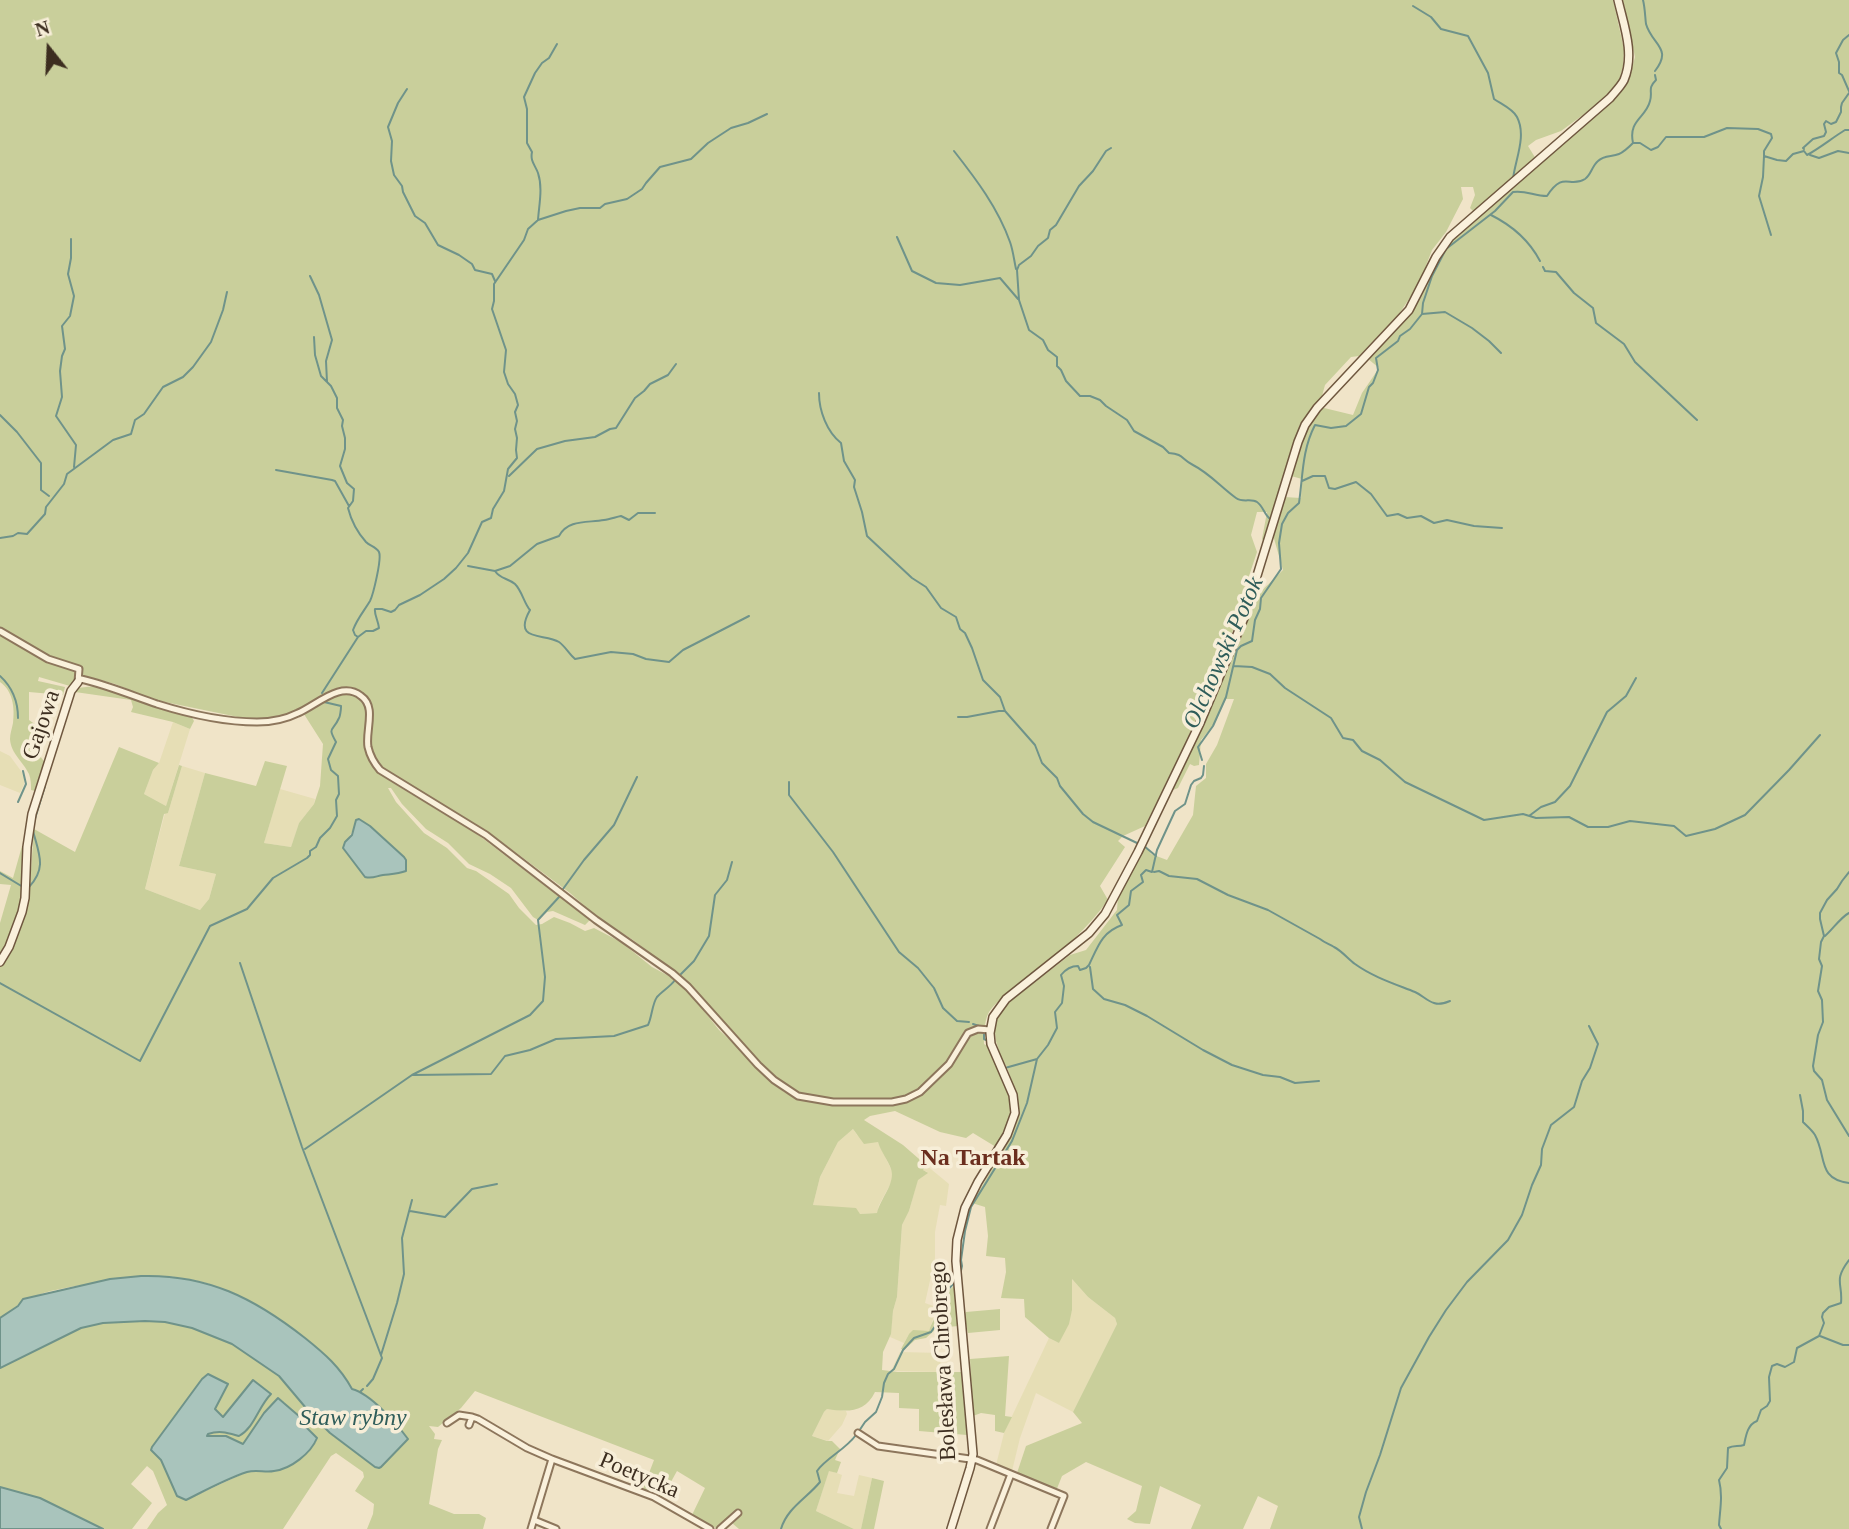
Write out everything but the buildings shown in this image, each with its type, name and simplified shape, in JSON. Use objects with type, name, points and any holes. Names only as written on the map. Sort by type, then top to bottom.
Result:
[{"type":"street","points":[[990,1030],[1000,1005],[1071,949],[1105,914],[1138,852],[1200,723],[1248,606],[1298,442],[1306,425],[1324,400],[1409,310],[1436,257],[1450,237],[1610,98],[1623,81],[1629,60],[1628,43],[1618,0]]},
{"type":"street","points":[[0,631],[48,659],[79,669],[78,682]]},
{"type":"street","name":"Gajowa","points":[[0,961],[17,928],[25,898],[27,847],[32,814],[71,691],[81,679],[208,717],[257,722],[284,718],[338,692],[350,691],[366,700],[369,711],[368,748],[380,770],[486,835],[596,920],[672,973],[688,987],[758,1065],[798,1096],[833,1102],[892,1102],[906,1099],[920,1092],[949,1064],[968,1033],[978,1029],[990,1030]]},
{"type":"street","name":"Bolesława Chrobrego","points":[[951,1529],[972,1459],[956,1252],[965,1208],[1007,1135],[1015,1113],[1013,1095],[991,1044],[990,1030]]},
{"type":"street","points":[[447,1423],[459,1415],[472,1417],[469,1425]]},
{"type":"street","name":"Poetycka","points":[[472,1417],[552,1459],[654,1497],[710,1529]]},
{"type":"street","points":[[858,1433],[878,1446],[972,1459],[1064,1496],[1051,1529]]},
{"type":"street","points":[[531,1529],[552,1459]]},
{"type":"street","points":[[990,1529],[1011,1474]]},
{"type":"street","points":[[720,1529],[738,1513]]},
{"type":"street","points":[[534,1520],[556,1529]]},
{"type":"shaded area","points":[[173,722],[190,729],[166,806],[144,794],[153,770],[159,763]]},
{"type":"shaded area","points":[[0,751],[10,756],[24,777],[20,793],[0,785]]},
{"type":"shaded area","points":[[182,766],[205,773],[179,866],[216,874],[209,899],[200,910],[145,889],[165,813],[168,813]]},
{"type":"shaded area","points":[[280,789],[315,799],[299,823],[291,847],[264,843]]},
{"type":"shaded area","points":[[853,1129],[857,1135],[878,1142],[892,1171],[893,1179],[877,1213],[860,1214],[813,1205],[820,1177],[838,1142]]},
{"type":"shaded area","points":[[926,1165],[949,1184],[946,1206],[940,1205],[935,1232],[935,1258],[925,1303],[939,1308],[929,1331],[909,1334],[904,1343],[890,1337],[897,1297],[902,1225],[918,1179],[927,1172],[922,1170]]},
{"type":"shaded area","points":[[1072,1279],[1088,1297],[1115,1318],[1117,1324],[1073,1412],[1036,1393],[1012,1471],[996,1465],[1004,1433],[1049,1338],[1059,1343],[1072,1310]]},
{"type":"shaded area","points":[[900,1352],[941,1353],[940,1372],[891,1371]]},
{"type":"shaded area","points":[[827,1409],[846,1411],[847,1414],[842,1425],[828,1441],[812,1436]]},
{"type":"shaded area","points":[[829,1470],[842,1475],[837,1493],[854,1496],[859,1475],[872,1478],[861,1529],[854,1529],[816,1511]]},
{"type":"green space","points":[[0,0],[1613,0],[1624,49],[1619,81],[1598,104],[1561,131],[1536,140],[1528,146],[1536,159],[1474,212],[1470,208],[1475,195],[1473,187],[1461,187],[1463,199],[1446,232],[1432,250],[1419,284],[1399,314],[1359,356],[1351,357],[1325,385],[1322,396],[1300,424],[1265,543],[1262,539],[1267,512],[1257,512],[1251,535],[1257,552],[1241,609],[1225,651],[1186,742],[1145,826],[1118,841],[1125,847],[1100,886],[1108,900],[1074,939],[998,1002],[987,1016],[984,1044],[989,1047],[1012,1100],[1012,1119],[996,1147],[973,1133],[966,1138],[940,1132],[895,1111],[870,1116],[864,1120],[903,1145],[926,1165],[923,1170],[928,1173],[918,1180],[902,1225],[897,1297],[891,1334],[883,1352],[882,1370],[961,1372],[967,1435],[919,1431],[919,1409],[899,1408],[899,1393],[875,1392],[861,1407],[842,1411],[827,1409],[812,1436],[832,1441],[840,1449],[835,1460],[841,1462],[837,1473],[829,1471],[816,1511],[854,1529],[739,1529],[732,1523],[740,1515],[736,1510],[716,1528],[692,1515],[705,1488],[677,1471],[662,1498],[643,1489],[654,1460],[475,1391],[461,1408],[438,1427],[429,1426],[435,1434],[434,1439],[442,1440],[438,1449],[429,1504],[454,1514],[479,1514],[486,1518],[483,1529],[367,1529],[374,1504],[355,1491],[364,1477],[363,1472],[336,1453],[331,1456],[283,1529],[147,1529],[167,1505],[153,1471],[147,1466],[131,1484],[152,1503],[132,1529],[103,1529],[40,1498],[0,1487],[0,1368],[81,1328],[103,1323],[165,1322],[192,1328],[232,1344],[279,1376],[330,1433],[377,1468],[390,1457],[402,1431],[373,1401],[352,1390],[328,1358],[297,1333],[247,1300],[199,1281],[174,1277],[119,1278],[45,1293],[31,1298],[0,1318],[0,967],[14,946],[29,897],[34,829],[75,852],[119,747],[159,763],[153,770],[144,794],[166,806],[179,765],[182,766],[168,813],[164,814],[145,889],[200,910],[209,899],[216,874],[179,866],[205,773],[256,786],[265,761],[287,766],[264,843],[291,847],[299,823],[314,804],[320,786],[323,744],[302,711],[261,719],[243,718],[155,700],[89,677],[76,677],[70,686],[39,677],[38,681],[65,687],[63,695],[29,692],[29,720],[36,725],[34,748],[46,764],[39,792],[31,790],[29,774],[11,744],[13,706],[8,690],[0,682]],"holes":[[[390,772],[487,831],[570,893],[597,917],[633,940],[684,979],[765,1072],[798,1098],[784,1092],[760,1072],[719,1030],[682,983],[652,967],[621,942],[594,928],[585,931],[554,917],[536,925],[509,894],[476,871],[467,868],[447,848],[424,833],[396,802],[388,788],[391,788],[426,829],[448,843],[469,864],[511,888],[533,917],[538,920],[547,912],[553,911],[585,925],[590,920],[477,834],[390,781]],[[355,824],[382,836],[406,860],[406,871],[396,874],[379,873],[365,866],[343,848]],[[853,1129],[864,1144],[878,1142],[892,1174],[877,1213],[860,1214],[856,1208],[813,1205],[820,1177],[838,1142]],[[202,1379],[215,1409],[223,1417],[266,1398],[251,1422],[234,1434],[221,1431],[207,1436],[226,1436],[243,1444],[264,1413],[284,1402],[312,1432],[316,1442],[296,1462],[271,1472],[249,1471],[186,1500],[177,1496],[161,1460],[152,1451],[152,1447]]]},
{"type":"green space","points":[[1623,0],[1849,0],[1849,1529],[1270,1529],[1278,1506],[1258,1496],[1243,1529],[1191,1529],[1201,1505],[1160,1486],[1150,1524],[1135,1523],[1127,1519],[1136,1511],[1142,1486],[1086,1462],[1062,1476],[1056,1491],[1017,1473],[1026,1446],[1082,1423],[1073,1412],[1117,1324],[1115,1318],[1088,1297],[1072,1279],[1072,1310],[1069,1324],[1059,1343],[1049,1338],[1025,1317],[1024,1299],[1001,1298],[1006,1272],[1005,1258],[986,1256],[988,1236],[985,1207],[972,1203],[1011,1137],[1019,1115],[1017,1097],[996,1041],[994,1024],[1001,1010],[1013,999],[1070,955],[1086,950],[1117,910],[1118,896],[1145,844],[1151,854],[1167,860],[1193,815],[1196,786],[1206,778],[1206,764],[1217,745],[1234,699],[1226,699],[1215,723],[1201,740],[1199,765],[1190,764],[1178,788],[1173,790],[1252,600],[1283,570],[1273,535],[1284,497],[1301,498],[1302,479],[1291,476],[1310,423],[1320,407],[1353,415],[1362,393],[1379,368],[1367,358],[1419,299],[1435,261],[1451,240],[1620,93],[1630,76],[1635,57]]},
{"type":"green space","points":[[96,686],[190,714],[194,721],[190,729],[131,712],[131,700],[75,692],[77,688]]},
{"type":"green space","points":[[22,846],[26,846],[21,901],[14,928],[0,959],[0,923],[11,885],[0,884],[0,871],[13,878]]},
{"type":"green space","points":[[956,1284],[958,1326],[937,1328],[926,1338],[915,1340],[904,1350],[901,1349],[913,1330],[929,1331],[941,1298]]},
{"type":"green space","points":[[1000,1309],[1000,1330],[968,1333],[964,1317],[966,1312]]},
{"type":"green space","points":[[1009,1356],[1005,1416],[1012,1417],[1004,1433],[995,1431],[995,1415],[981,1413],[973,1416],[970,1359]]},
{"type":"green space","points":[[872,1478],[884,1481],[874,1529],[861,1529]]},
{"type":"water","points":[[359,819],[404,857],[406,871],[365,877],[343,848],[352,835],[356,820]]},
{"type":"water","name":"Staw rybny","points":[[165,1276],[208,1284],[229,1291],[267,1311],[325,1355],[352,1389],[375,1403],[408,1439],[381,1467],[375,1467],[330,1433],[279,1376],[232,1344],[192,1328],[165,1322],[103,1323],[81,1328],[0,1368],[0,1318],[18,1306],[23,1299],[110,1279]]},
{"type":"water","name":"Staw rybny","points":[[208,1374],[228,1384],[215,1409],[223,1417],[253,1380],[271,1394],[249,1427],[239,1436],[220,1432],[207,1436],[226,1436],[243,1444],[278,1398],[300,1417],[302,1423],[317,1438],[305,1455],[287,1467],[280,1470],[247,1472],[186,1500],[177,1496],[161,1460],[151,1450]]},
{"type":"water","points":[[0,1487],[40,1498],[103,1529],[0,1529]]},
{"type":"waterway","points":[[1643,0],[1646,24],[1662,52],[1655,71]]},
{"type":"waterway","points":[[1413,6],[1431,17],[1441,29],[1468,36],[1488,73],[1494,99],[1517,117],[1521,140],[1513,179]]},
{"type":"waterway","points":[[1849,35],[1836,53],[1839,73],[1849,91]]},
{"type":"waterway","points":[[538,220],[540,185],[532,152],[527,143],[527,109],[524,97],[535,73],[557,44]]},
{"type":"waterway","points":[[1633,143],[1633,129],[1648,107],[1655,75]]},
{"type":"waterway","points":[[407,89],[388,127],[392,141],[391,161],[394,175],[402,186],[415,216],[425,223],[438,245],[459,255],[472,264],[475,270],[492,274],[495,281]]},
{"type":"waterway","points":[[1804,149],[1813,139],[1824,136],[1826,121],[1831,124],[1836,122],[1842,103],[1849,93]]},
{"type":"waterway","points":[[322,693],[358,637],[366,631],[379,628],[375,609],[391,612],[444,579],[468,553],[482,522],[491,518],[493,509],[504,491],[508,469],[517,458],[515,412],[518,405],[504,372],[506,350],[492,309],[494,284],[524,240],[528,229],[538,220],[566,211],[600,208],[605,204],[627,199],[642,189],[660,167],[691,159],[708,143],[731,128],[767,114]]},
{"type":"waterway","name":"Olchowski Potok","points":[[1202,760],[1198,747],[1213,726],[1226,697],[1237,650],[1252,641],[1261,598],[1281,569],[1279,543],[1282,524],[1288,513],[1299,503],[1305,453],[1315,425],[1331,428],[1346,426],[1361,414],[1369,387],[1378,370],[1376,358],[1398,341],[1422,314],[1432,276],[1446,249],[1495,211],[1513,192],[1547,196],[1562,182],[1579,182],[1585,179],[1600,159],[1621,153],[1633,143],[1640,143],[1651,150],[1658,147],[1666,137],[1704,137],[1727,128],[1758,129],[1771,134],[1772,138],[1764,156],[1786,161],[1793,154],[1804,151],[1807,155],[1849,130]]},
{"type":"waterway","points":[[1111,148],[1079,186],[1056,225],[1050,230],[1048,238],[1019,265],[1019,300],[1029,330],[1043,340],[1048,350],[1057,357],[1057,366],[1080,396],[1100,400],[1127,420],[1134,431],[1169,453],[1180,456],[1236,498],[1257,502],[1270,519]]},
{"type":"waterway","points":[[954,151],[999,217],[1011,245],[1016,269]]},
{"type":"waterway","points":[[1810,155],[1819,158],[1838,151],[1849,153]]},
{"type":"waterway","points":[[1764,156],[1759,196],[1771,235]]},
{"type":"waterway","points":[[1491,215],[1519,234],[1531,246],[1540,261]]},
{"type":"waterway","points":[[897,237],[912,271],[936,283],[960,285],[1000,278],[1018,299]]},
{"type":"waterway","points":[[71,239],[68,274],[74,296],[70,316],[62,326],[65,349],[60,371],[62,397],[56,416],[76,445],[74,467]]},
{"type":"waterway","points":[[1543,267],[1545,271],[1556,272],[1574,293],[1593,308],[1596,323],[1624,344],[1635,362],[1697,420]]},
{"type":"waterway","points":[[310,276],[319,295],[332,340],[326,361],[327,382]]},
{"type":"waterway","points":[[0,538],[18,533],[27,534],[45,514],[46,507],[64,484],[67,474],[113,440],[131,434],[135,420],[144,414],[163,387],[183,377],[193,367],[211,342],[227,292]]},
{"type":"waterway","points":[[1422,314],[1445,312],[1472,328],[1501,353]]},
{"type":"waterway","points":[[314,337],[315,355],[321,376],[331,386],[343,420],[345,449],[340,466],[347,483],[354,489],[349,513],[360,535],[378,550],[380,556],[370,601],[353,630],[358,637]]},
{"type":"waterway","points":[[509,476],[537,449],[565,441],[595,437],[616,428],[635,398],[650,384],[668,375],[676,364]]},
{"type":"waterway","points":[[819,393],[825,421],[841,443],[844,461],[855,480],[854,487],[867,536],[912,578],[926,587],[941,608],[956,617],[972,648],[983,680],[1000,697],[1005,711],[1035,745],[1042,763],[1057,778],[1060,786],[1083,814],[1093,822],[1137,843]]},
{"type":"waterway","points":[[0,415],[41,463],[41,490],[49,496]]},
{"type":"waterway","points":[[276,470],[335,481],[349,506]]},
{"type":"waterway","points":[[1302,481],[1313,476],[1325,476],[1329,488],[1335,489],[1356,482],[1371,494],[1387,516],[1421,516],[1434,523],[1447,520],[1502,528]]},
{"type":"waterway","points":[[495,571],[510,566],[537,544],[559,536],[573,524],[621,516],[629,520],[638,513],[655,513]]},
{"type":"waterway","points":[[468,566],[495,571],[515,584],[530,610],[525,620],[527,632],[559,642],[575,659],[611,652],[669,662],[683,650],[749,616]]},
{"type":"waterway","points":[[1234,666],[1252,667],[1270,674],[1285,688],[1331,718],[1343,738],[1353,740],[1362,751],[1380,760],[1405,782],[1484,820],[1523,814],[1536,818],[1569,817],[1588,827],[1608,827],[1630,821],[1674,826],[1686,836],[1715,829],[1745,815],[1820,735]]},
{"type":"waterway","points":[[0,676],[14,695],[18,718]]},
{"type":"waterway","points":[[1529,816],[1541,807],[1555,802],[1570,786],[1607,712],[1626,696],[1636,678]]},
{"type":"waterway","points":[[0,983],[140,1061],[210,926],[247,909],[273,878],[307,858],[337,816],[338,776],[331,770],[328,759],[336,742],[331,731],[339,717],[341,706],[324,702]]},
{"type":"waterway","points":[[958,717],[1005,711]]},
{"type":"waterway","name":"Olchowski Potok","points":[[960,1275],[971,1207],[1012,1141],[1027,1103],[1037,1059],[1057,1028],[1055,1012],[1062,1003],[1064,986],[1061,975],[1073,967],[1078,966],[1080,970],[1086,968],[1105,936],[1122,925],[1117,915],[1129,905],[1131,891],[1143,882],[1141,875],[1146,870],[1152,872],[1157,850],[1175,811],[1185,804],[1191,785],[1201,778],[1204,766]]},
{"type":"waterway","points":[[18,802],[26,784],[23,771]]},
{"type":"waterway","points":[[563,889],[614,825],[637,777]]},
{"type":"waterway","points":[[789,782],[789,795],[833,852],[899,952],[918,968],[934,988],[943,1008],[957,1021],[969,1022]]},
{"type":"waterway","points":[[34,822],[45,786]]},
{"type":"waterway","points":[[29,887],[40,867],[33,831]]},
{"type":"waterway","points":[[1144,846],[1156,856]]},
{"type":"waterway","points":[[681,974],[694,961],[709,936],[715,895],[727,880],[732,862]]},
{"type":"waterway","points":[[1154,872],[1197,879],[1228,895],[1268,910],[1337,949],[1362,969],[1434,1003],[1450,1001]]},
{"type":"waterway","points":[[1849,872],[1820,913],[1824,936],[1819,959],[1822,966],[1818,991],[1822,1000],[1823,1022],[1813,1066],[1822,1080],[1827,1100],[1849,1136]]},
{"type":"waterway","points":[[0,873],[23,887]]},
{"type":"waterway","points":[[305,1149],[412,1075],[530,1015],[543,1001],[545,977],[538,920],[559,897]]},
{"type":"waterway","points":[[1825,936],[1849,913]]},
{"type":"waterway","points":[[240,963],[302,1147],[382,1358],[367,1386]]},
{"type":"waterway","points":[[1090,967],[1093,989],[1104,999],[1125,1005],[1147,1016],[1232,1065],[1295,1083],[1319,1081]]},
{"type":"waterway","points":[[413,1075],[491,1074],[505,1056],[530,1050],[556,1039],[614,1036],[648,1025],[657,997],[675,980]]},
{"type":"waterway","points":[[973,1024],[982,1027]]},
{"type":"waterway","points":[[1362,1529],[1359,1517],[1401,1388],[1446,1310],[1467,1282],[1508,1240],[1522,1215],[1541,1165],[1542,1149],[1551,1125],[1574,1107],[1582,1081],[1590,1068],[1598,1044],[1589,1026]]},
{"type":"waterway","points":[[984,1033],[986,1040]]},
{"type":"waterway","points":[[994,1043],[1005,1068],[1037,1059]]},
{"type":"waterway","points":[[1800,1095],[1803,1122],[1819,1143],[1827,1172],[1839,1181],[1849,1183]]},
{"type":"waterway","points":[[410,1211],[445,1217],[472,1189],[497,1184]]},
{"type":"waterway","points":[[381,1355],[404,1274],[402,1238],[412,1200]]},
{"type":"waterway","points":[[1721,1529],[1719,1480],[1727,1468],[1728,1448],[1744,1445],[1749,1428],[1770,1401],[1769,1377],[1772,1366],[1777,1364],[1785,1367],[1794,1362],[1797,1348],[1819,1336],[1824,1323],[1823,1313],[1829,1307],[1841,1303],[1840,1278],[1849,1260]]},
{"type":"waterway","name":"Olchowski Potok","points":[[859,1431],[876,1412],[884,1383],[903,1350],[914,1338],[931,1332],[936,1325],[943,1295],[955,1282]]},
{"type":"waterway","points":[[1820,1336],[1849,1345]]},
{"type":"waterway","points":[[360,1392],[363,1389]]},
{"type":"waterway","name":"Olchowski Potok","points":[[781,1529],[793,1509],[820,1482],[817,1471],[856,1435]]},
{"type":"district","name":"Na Tartak","points":[[973,1159]]}]
